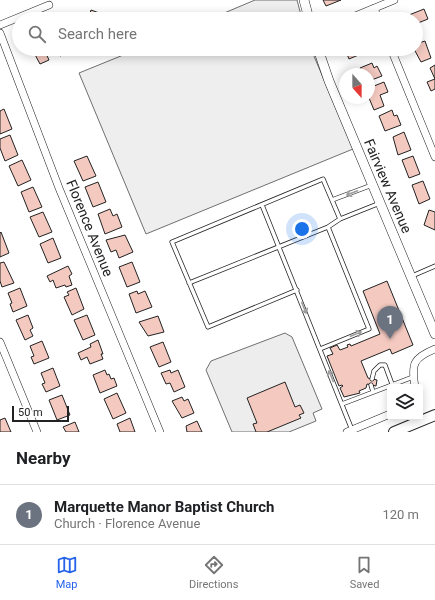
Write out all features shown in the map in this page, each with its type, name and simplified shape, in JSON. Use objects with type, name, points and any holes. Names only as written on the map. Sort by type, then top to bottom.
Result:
[{"type":"main road","points":[[394,432],[435,415]]},
{"type":"street","points":[[304,0],[307,12]]},
{"type":"street","points":[[365,12],[394,0]]},
{"type":"street","points":[[32,12],[49,5]]},
{"type":"street","points":[[374,8],[375,12]]},
{"type":"street","points":[[0,25],[12,20]]},
{"type":"street","name":"Florence Avenue","points":[[0,33],[59,188],[160,432]]},
{"type":"street","name":"Fairview Avenue","points":[[320,56],[329,81],[435,334]]},
{"type":"street","points":[[394,56],[435,157]]},
{"type":"street","points":[[0,342],[37,432]]},
{"type":"street","points":[[414,384],[412,370],[417,360],[426,352],[435,349]]},
{"type":"street","points":[[349,431],[387,415]]},
{"type":"lane","points":[[297,290],[208,328],[172,242],[323,179],[340,219]]},
{"type":"lane","points":[[332,200],[373,185]]},
{"type":"lane","points":[[190,283],[328,228],[340,219],[380,203]]},
{"type":"lane","points":[[262,204],[342,404],[349,431]]},
{"type":"lane","points":[[320,349],[369,329],[328,228]]},
{"type":"lane","points":[[411,276],[435,266]]},
{"type":"lane","points":[[372,379],[374,371],[380,365],[385,365],[392,384],[413,376]]},
{"type":"lane","points":[[371,385],[373,392]]},
{"type":"lane","points":[[342,404],[387,386]]},
{"type":"shaded area","points":[[255,0],[297,0],[300,12],[227,12]]},
{"type":"shaded area","points":[[121,56],[314,56],[353,149],[146,234],[79,73]]},
{"type":"shaded area","points":[[285,333],[292,337],[322,409],[313,413],[316,421],[289,432],[232,432],[206,370],[211,361]]},
{"type":"building","points":[[323,0],[341,0],[326,6]]},
{"type":"building","points":[[424,9],[428,19],[423,21],[423,12],[416,12]]},
{"type":"building","points":[[425,41],[431,58],[421,62],[418,56],[423,56],[423,42]]},
{"type":"building","points":[[36,56],[47,56],[49,60],[40,64]]},
{"type":"building","points":[[348,56],[356,56],[349,59]]},
{"type":"building","points":[[372,63],[374,68],[360,68]]},
{"type":"building","points":[[435,65],[435,79],[430,68]]},
{"type":"building","points":[[377,66],[382,76],[375,79],[374,68]]},
{"type":"building","points":[[435,79],[435,89],[431,91],[427,82]]},
{"type":"building","points":[[384,82],[388,92],[380,95],[384,106],[374,110],[372,104],[375,104],[375,86]]},
{"type":"building","points":[[4,109],[12,129],[0,134],[0,111]]},
{"type":"building","points":[[392,110],[394,116],[397,115],[401,125],[385,131],[379,116]]},
{"type":"building","points":[[404,132],[411,150],[398,155],[393,137]]},
{"type":"building","points":[[10,135],[18,155],[5,161],[0,148],[0,139]]},
{"type":"building","points":[[87,156],[96,176],[83,181],[74,161]]},
{"type":"building","points":[[413,156],[420,174],[409,178],[402,160]]},
{"type":"building","points":[[22,160],[31,180],[18,186],[9,166]]},
{"type":"building","points":[[423,181],[430,199],[419,204],[412,185]]},
{"type":"building","points":[[98,182],[106,202],[93,207],[85,187]]},
{"type":"building","points":[[33,187],[42,207],[29,212],[21,192]]},
{"type":"building","points":[[110,209],[113,216],[117,214],[122,227],[105,234],[98,214]]},
{"type":"building","points":[[429,210],[435,212],[435,230],[424,225]]},
{"type":"building","points":[[43,212],[52,232],[39,237],[30,217]]},
{"type":"building","points":[[1,232],[9,253],[0,257],[0,233]]},
{"type":"building","points":[[125,235],[133,252],[119,258],[116,250],[111,252],[106,240]]},
{"type":"building","points":[[53,238],[61,258],[48,263],[40,244]]},
{"type":"building","points":[[4,262],[14,283],[2,287],[0,281],[0,263]]},
{"type":"building","points":[[132,262],[140,282],[127,287],[119,267]]},
{"type":"building","points":[[68,266],[72,274],[69,276],[72,285],[66,287],[65,285],[56,288],[53,280],[50,282],[47,276]]},
{"type":"building","points":[[387,281],[413,345],[392,354],[390,349],[361,361],[368,378],[377,380],[376,386],[367,384],[366,388],[359,391],[360,393],[344,397],[340,388],[343,386],[339,386],[327,356],[333,354],[330,348],[337,345],[340,350],[348,347],[347,345],[350,344],[351,346],[380,334],[363,291]]},
{"type":"building","points":[[20,288],[27,306],[13,312],[10,304],[12,303],[8,293]]},
{"type":"building","points":[[76,288],[84,309],[72,315],[64,297],[69,295],[67,292]]},
{"type":"building","points":[[137,291],[138,294],[145,291],[152,307],[136,313],[129,294]]},
{"type":"building","points":[[28,315],[33,328],[30,330],[33,336],[25,340],[16,320]]},
{"type":"building","points":[[87,315],[95,335],[83,340],[74,320]]},
{"type":"building","points":[[158,316],[164,332],[148,336],[139,322]]},
{"type":"building","points":[[98,340],[103,354],[101,354],[103,359],[90,364],[87,357],[81,360],[78,353],[91,347],[90,344]]},
{"type":"building","points":[[42,341],[49,358],[34,364],[31,357],[34,356],[30,346]]},
{"type":"building","points":[[163,342],[171,362],[159,367],[150,347]]},
{"type":"building","points":[[53,368],[60,386],[46,392],[42,384],[45,383],[41,373]]},
{"type":"building","points":[[105,370],[111,379],[114,378],[117,386],[100,393],[93,375]]},
{"type":"building","points":[[170,370],[171,373],[178,370],[185,387],[174,392],[170,383],[166,384],[161,373]]},
{"type":"building","points":[[285,382],[295,407],[300,405],[304,413],[299,415],[301,418],[267,432],[256,432],[253,424],[257,423],[247,398]]},
{"type":"building","points":[[117,393],[126,413],[113,419],[104,399]]},
{"type":"building","points":[[62,395],[70,415],[57,420],[49,400]]},
{"type":"building","points":[[182,397],[184,401],[188,399],[194,413],[182,418],[172,401]]},
{"type":"building","points":[[5,418],[11,432],[0,432],[0,420]]},
{"type":"building","points":[[130,418],[135,432],[120,432],[117,424]]},
{"type":"building","points":[[197,421],[202,432],[187,432],[186,426]]},
{"type":"building","points":[[75,422],[79,432],[66,432],[63,427]]},
{"type":"place","name":"Marquette Manor Baptist Church","points":[[390,339]]}]
